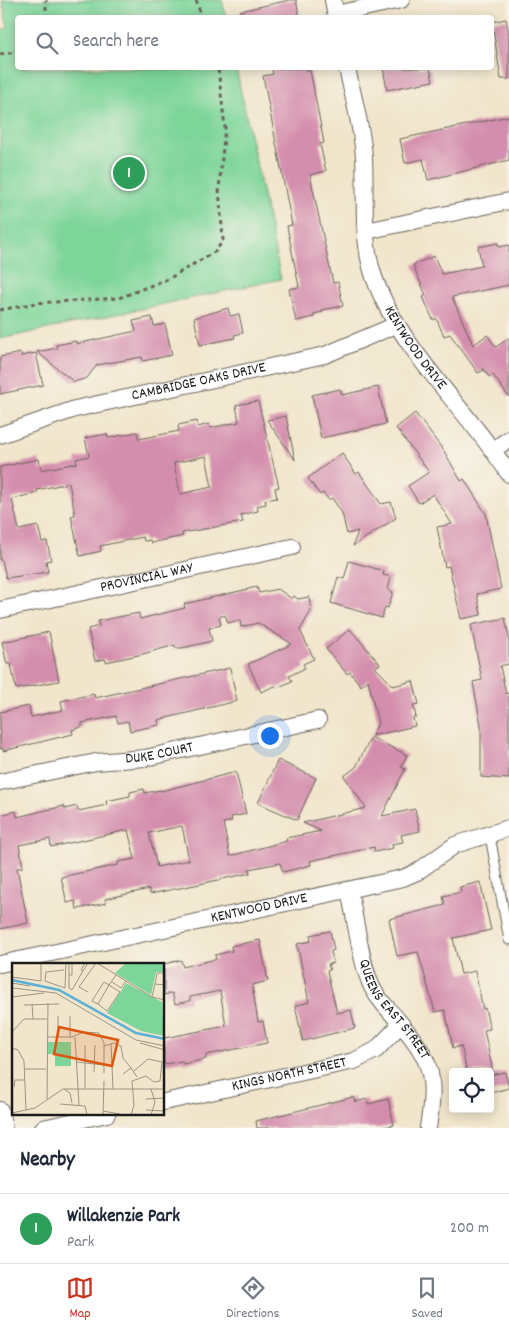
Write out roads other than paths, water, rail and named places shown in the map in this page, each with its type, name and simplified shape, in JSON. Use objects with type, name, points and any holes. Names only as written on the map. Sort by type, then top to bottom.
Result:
[{"type":"street","points":[[335,11],[401,0]]},
{"type":"street","name":"KENTWOOD DRIVE","points":[[347,70],[362,142],[366,231],[373,275],[396,325],[493,450],[509,474]]},
{"type":"street","points":[[366,231],[509,201]]},
{"type":"street","name":"CAMBRIDGE OAKS DRIVE","points":[[0,435],[75,409],[325,355],[396,325]]},
{"type":"street","points":[[493,450],[509,439]]},
{"type":"street","name":"PROVINCIAL WAY","points":[[0,610],[292,547]]},
{"type":"street","name":"DUKE COURT","points":[[0,782],[96,762],[145,758],[318,720]]},
{"type":"street","name":"KENTWOOD DRIVE","points":[[0,964],[350,890],[411,875],[455,845],[490,836],[509,828]]},
{"type":"street","name":"QUEENS EAST STREET","points":[[350,890],[371,985],[419,1046],[430,1069],[432,1095],[428,1128]]},
{"type":"street","name":"KINGS NORTH STREET","points":[[165,1102],[354,1061],[376,1050],[401,1024]]},
{"type":"street","points":[[0,1110],[4,1128]]},
{"type":"street","points":[[43,1128],[98,1116]]},
{"type":"lane","points":[[490,836],[509,940]]},
{"type":"place","name":"Willakenzie Park","points":[[129,173]]}]
